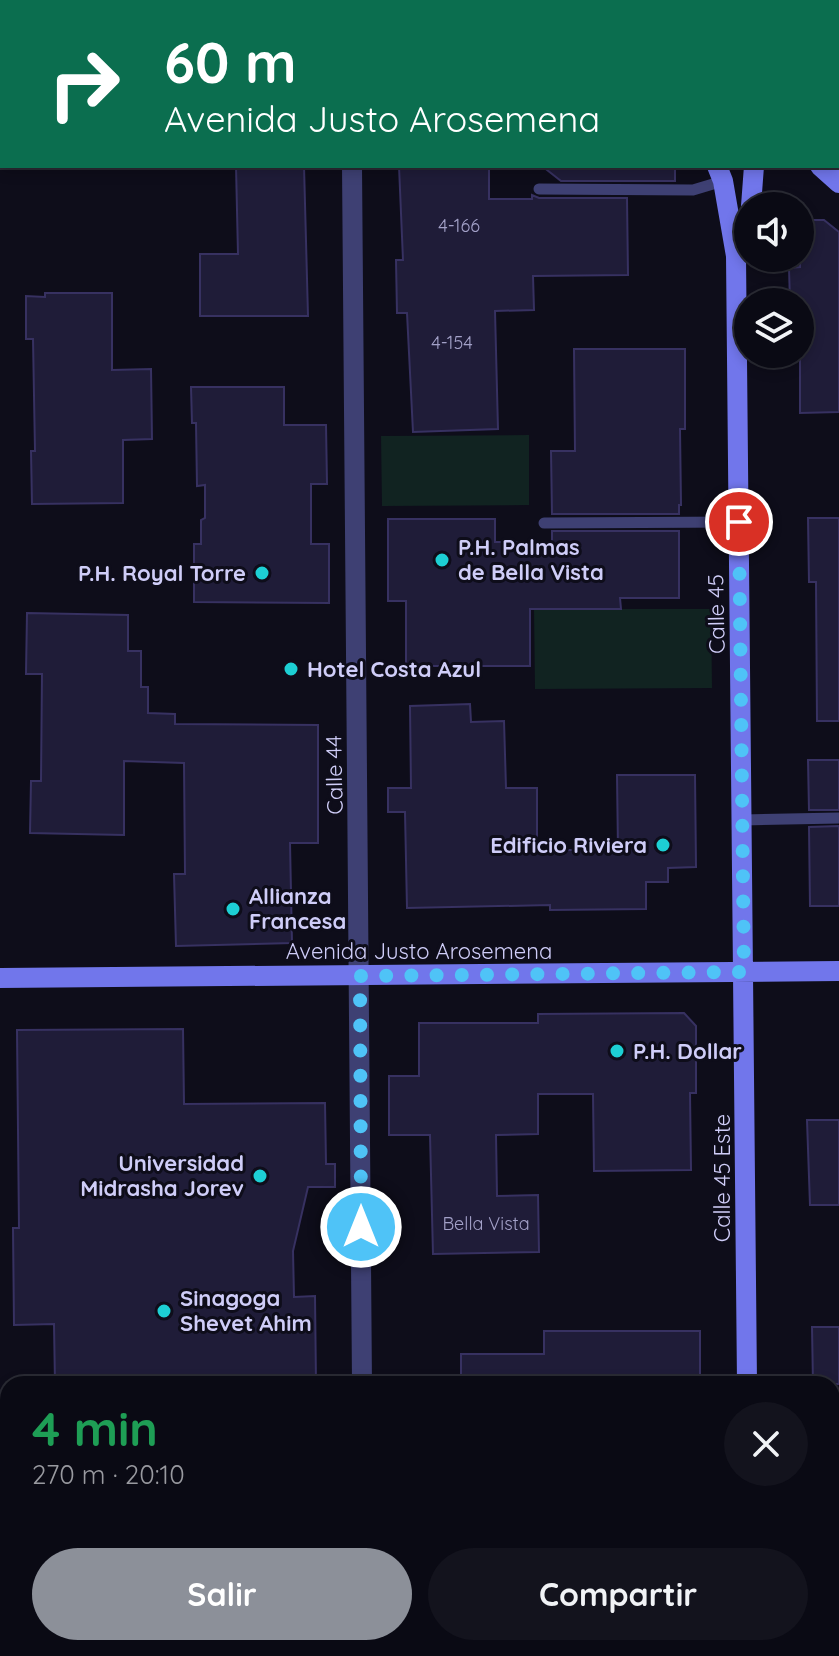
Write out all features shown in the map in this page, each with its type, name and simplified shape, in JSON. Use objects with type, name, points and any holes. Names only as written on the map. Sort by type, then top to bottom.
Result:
[{"type":"main road","points":[[752,192],[754,168]]},
{"type":"main road","points":[[822,168],[839,183]]},
{"type":"main road","name":"Calle 45","points":[[720,174],[734,246]]},
{"type":"main road","name":"Calle 45","points":[[736,272],[744,972]]},
{"type":"main road","name":"Avenida Justo Arosemena","points":[[0,978],[839,971]]},
{"type":"main road","name":"Calle 45 Este","points":[[744,972],[747,1376]]},
{"type":"street","name":"Calle 44","points":[[352,168],[362,1376]]},
{"type":"lane","points":[[539,189],[693,190],[720,174]]},
{"type":"lane","points":[[544,523],[739,522]]},
{"type":"lane","points":[[743,820],[839,818]]},
{"type":"green space","points":[[529,435],[529,505],[382,506],[381,436]]},
{"type":"green space","points":[[534,609],[711,609],[712,688],[535,689]]},
{"type":"building","points":[[236,168],[304,168],[308,316],[200,316],[200,254],[238,254]]},
{"type":"building","points":[[399,168],[489,168],[489,199],[532,199],[532,195],[539,198],[627,198],[628,275],[533,276],[534,310],[495,311],[498,429],[413,432],[407,313],[397,313],[396,260],[403,260]]},
{"type":"building","points":[[545,168],[675,168],[675,181],[561,181]]},
{"type":"building","points":[[814,220],[824,220],[839,232],[839,412],[800,413],[800,368],[814,368],[814,288],[790,288],[789,272],[814,272]]},
{"type":"building","points":[[45,293],[112,293],[112,370],[151,369],[152,439],[123,440],[123,503],[32,504],[31,451],[35,451],[33,339],[26,339],[26,296],[45,297]]},
{"type":"building","points":[[574,349],[685,349],[685,429],[680,429],[679,514],[552,514],[551,451],[575,451]]},
{"type":"building","points":[[191,387],[284,387],[284,425],[326,425],[327,484],[311,484],[311,544],[329,544],[329,603],[194,602],[194,544],[201,544],[205,485],[197,486],[196,423],[192,423]]},
{"type":"building","points":[[808,518],[839,518],[839,721],[817,721],[816,582],[809,582]]},
{"type":"building","points":[[388,519],[495,519],[495,542],[552,542],[552,531],[679,531],[679,598],[620,598],[621,609],[530,609],[530,666],[406,666],[406,601],[388,601]]},
{"type":"building","points":[[27,613],[128,615],[128,651],[141,651],[141,687],[148,687],[148,713],[175,714],[175,724],[318,725],[318,843],[290,843],[292,943],[176,946],[174,874],[185,874],[184,763],[124,761],[124,835],[30,833],[31,781],[41,781],[42,674],[26,674]]},
{"type":"building","points":[[470,704],[471,722],[504,721],[506,788],[537,788],[537,850],[618,850],[617,775],[695,775],[696,867],[668,868],[668,882],[646,882],[646,909],[550,910],[550,905],[407,908],[405,812],[388,812],[388,788],[411,788],[410,706]]},
{"type":"building","points":[[808,760],[839,760],[839,810],[809,810]]},
{"type":"building","points":[[839,826],[839,906],[810,906],[809,827]]},
{"type":"building","points":[[684,1013],[696,1026],[696,1093],[690,1093],[691,1170],[594,1171],[593,1094],[538,1094],[538,1134],[496,1135],[497,1196],[538,1195],[539,1252],[433,1254],[430,1135],[389,1135],[389,1076],[419,1076],[419,1023],[538,1023],[538,1014]]},
{"type":"building","points":[[183,1029],[184,1104],[325,1103],[326,1164],[335,1164],[335,1187],[308,1187],[293,1251],[294,1297],[315,1296],[316,1376],[55,1376],[54,1324],[14,1325],[13,1228],[19,1228],[17,1030]]},
{"type":"building","points":[[807,1120],[839,1120],[839,1205],[810,1205]]},
{"type":"building","points":[[812,1327],[839,1327],[839,1376],[813,1376]]},
{"type":"building","points":[[544,1331],[700,1331],[700,1376],[461,1376],[461,1354],[544,1354]]},
{"type":"place","name":"P.H. Palmas de Bella Vista","points":[[442,560]]},
{"type":"place","name":"P.H. Royal Torre","points":[[262,573]]},
{"type":"place","name":"Hotel Costa Azul","points":[[291,669]]},
{"type":"place","name":"Edificio Riviera","points":[[663,845]]},
{"type":"place","name":"Allianza Francesa","points":[[233,909]]},
{"type":"place","name":"P.H. Dollar","points":[[617,1051]]},
{"type":"place","name":"Universidad Midrasha Jorev","points":[[260,1176]]},
{"type":"place","name":"Sinagoga Shevet Ahim","points":[[164,1311]]},
{"type":"route","points":[[361,1227],[360,976],[744,972],[739,522]]}]
